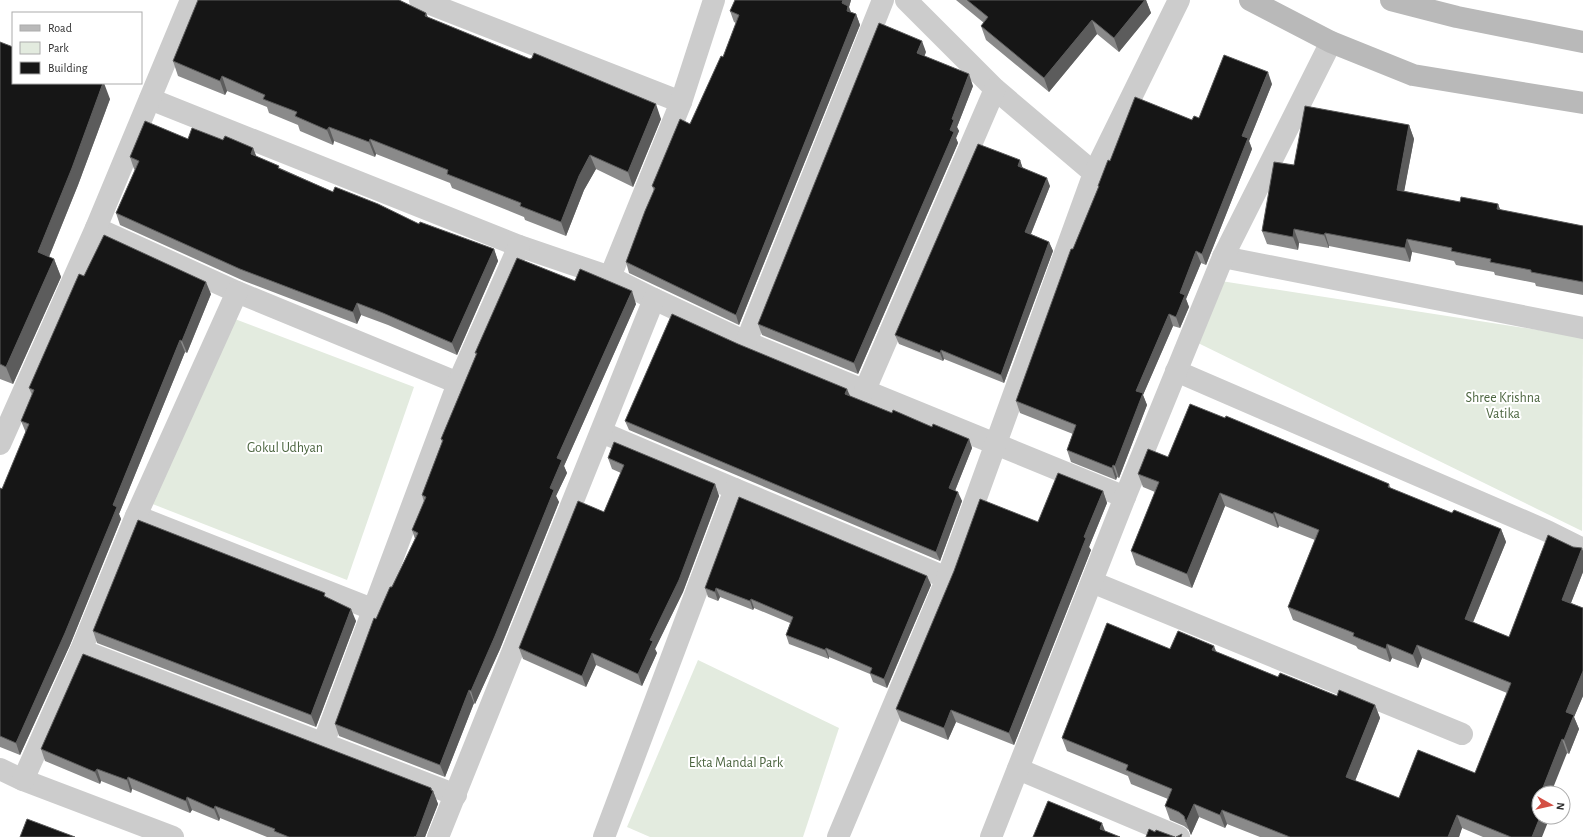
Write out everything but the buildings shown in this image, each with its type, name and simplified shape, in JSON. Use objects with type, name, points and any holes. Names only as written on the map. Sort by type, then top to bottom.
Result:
[{"type":"main road","points":[[1250,0],[1331,42],[1413,75],[1583,103]]},
{"type":"main road","points":[[1391,0],[1457,17],[1583,42]]},
{"type":"street","points":[[0,444],[96,228],[191,0]]},
{"type":"street","points":[[420,0],[681,102]]},
{"type":"street","points":[[610,277],[681,102],[714,0]]},
{"type":"street","points":[[746,342],[883,0]]},
{"type":"street","points":[[906,0],[996,89],[1094,173]]},
{"type":"street","points":[[838,837],[947,578],[1094,173],[1179,0]]},
{"type":"street","points":[[991,837],[1125,497],[1223,257],[1331,42]]},
{"type":"street","points":[[865,390],[996,89]]},
{"type":"street","points":[[150,99],[518,246],[610,277],[746,342],[1125,497]]},
{"type":"street","points":[[96,228],[236,292],[458,383]]},
{"type":"street","points":[[323,744],[372,609],[458,383],[518,246]]},
{"type":"street","points":[[1223,257],[1583,328]]},
{"type":"street","points":[[24,780],[81,650],[136,516],[236,292]]},
{"type":"street","points":[[438,837],[654,299]]},
{"type":"street","points":[[1176,371],[1547,531],[1583,549]]},
{"type":"street","points":[[601,432],[947,578]]},
{"type":"street","points":[[604,837],[735,489]]},
{"type":"street","points":[[136,516],[372,609]]},
{"type":"street","points":[[1092,582],[1462,734]]},
{"type":"street","points":[[81,650],[456,795]]},
{"type":"street","points":[[1018,769],[1179,837]]},
{"type":"street","points":[[0,770],[173,837]]},
{"type":"green space","name":"Shree Krishna Vatika","points":[[1221,281],[1583,337],[1582,531],[1198,343]]},
{"type":"green space","name":"Gokul Udhyan","points":[[227,316],[414,387],[347,580],[150,503]]},
{"type":"green space","name":"Ekta Mandal Park","points":[[698,660],[839,728],[803,837],[650,837],[627,827]]}]
